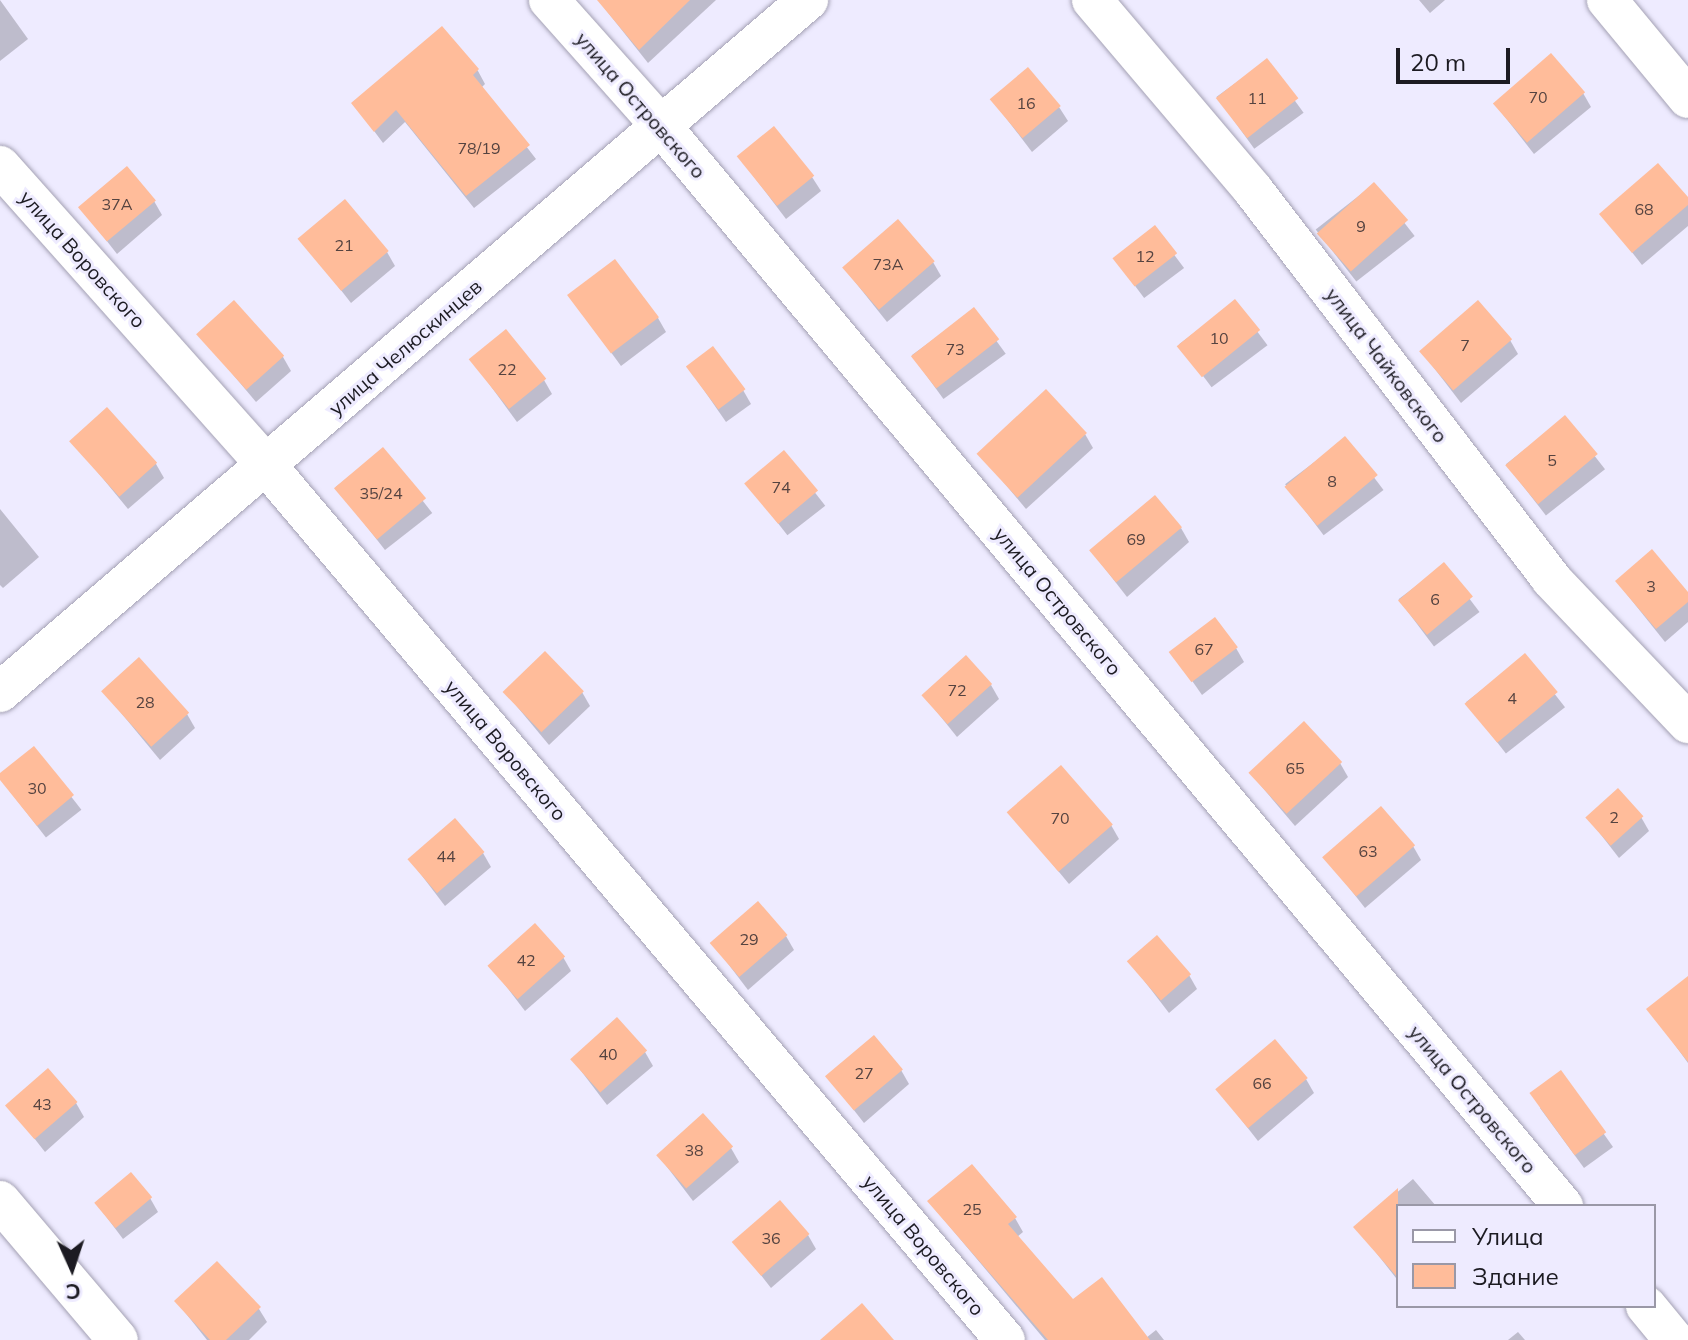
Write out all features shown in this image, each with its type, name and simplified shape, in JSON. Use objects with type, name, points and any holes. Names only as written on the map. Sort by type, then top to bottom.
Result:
[{"type":"street","name":"улица Островского","points":[[549,0],[662,127],[1561,1204]]},
{"type":"street","name":"улица Челюскинцев","points":[[0,692],[808,0]]},
{"type":"street","name":"улица Чайковского","points":[[1092,0],[1253,190],[1551,579],[1688,723]]},
{"type":"street","points":[[1607,0],[1688,98]]},
{"type":"street","name":"улица Воровского","points":[[0,166],[266,465],[1005,1340]]},
{"type":"street","points":[[0,1201],[118,1340]]},
{"type":"street","points":[[1648,1308],[1674,1340]]},
{"type":"building","points":[[597,0],[690,0],[639,50]]},
{"type":"building","points":[[442,26],[479,69],[473,75],[530,145],[466,196],[396,110],[374,132],[351,103]]},
{"type":"building","points":[[1551,53],[1585,92],[1527,143],[1493,104]]},
{"type":"building","points":[[1267,58],[1298,98],[1247,138],[1216,98]]},
{"type":"building","points":[[1028,67],[1061,106],[1022,138],[990,99]]},
{"type":"building","points":[[774,126],[814,176],[777,206],[737,156]]},
{"type":"building","points":[[1658,163],[1688,197],[1688,205],[1632,253],[1599,214]]},
{"type":"building","points":[[127,166],[156,200],[107,242],[78,207]]},
{"type":"building","points":[[1374,182],[1408,220],[1351,271],[1317,234]]},
{"type":"building","points":[[345,199],[389,251],[341,291],[298,239]]},
{"type":"building","points":[[898,219],[935,261],[879,310],[842,268]]},
{"type":"building","points":[[1155,225],[1177,253],[1135,287],[1112,258]]},
{"type":"building","points":[[615,259],[659,317],[611,353],[567,295]]},
{"type":"building","points":[[1235,299],[1260,330],[1202,377],[1177,346]]},
{"type":"building","points":[[234,300],[284,356],[246,390],[196,334]]},
{"type":"building","points":[[1478,300],[1512,339],[1453,390],[1419,351]]},
{"type":"building","points":[[974,307],[999,339],[936,389],[911,356]]},
{"type":"building","points":[[506,329],[546,379],[509,409],[469,359]]},
{"type":"building","points":[[713,346],[745,389],[718,410],[686,366]]},
{"type":"building","points":[[1046,389],[1087,433],[1017,498],[977,454]]},
{"type":"building","points":[[107,407],[157,463],[119,497],[69,441]]},
{"type":"building","points":[[1565,415],[1598,454],[1538,504],[1505,465]]},
{"type":"building","points":[[1345,436],[1378,475],[1317,526],[1284,487]]},
{"type":"building","points":[[383,447],[426,498],[377,539],[334,488]]},
{"type":"building","points":[[784,450],[818,491],[778,524],[744,483]]},
{"type":"building","points":[[1155,495],[1182,527],[1116,582],[1089,550]]},
{"type":"building","points":[[1652,549],[1688,592],[1688,602],[1656,629],[1615,581]]},
{"type":"building","points":[[1444,562],[1473,596],[1427,635],[1398,601]]},
{"type":"building","points":[[1215,617],[1238,647],[1192,682],[1169,652]]},
{"type":"building","points":[[545,651],[584,691],[541,732],[503,692]]},
{"type":"building","points":[[1525,653],[1558,692],[1497,743],[1464,704]]},
{"type":"building","points":[[966,655],[992,684],[948,724],[921,695]]},
{"type":"building","points":[[139,657],[189,713],[151,747],[101,691]]},
{"type":"building","points":[[1304,721],[1342,762],[1287,814],[1248,773]]},
{"type":"building","points":[[34,746],[74,795],[37,826],[0,780],[0,773]]},
{"type":"building","points":[[1061,765],[1113,825],[1058,872],[1007,812]]},
{"type":"building","points":[[1618,788],[1643,816],[1611,846],[1585,817]]},
{"type":"building","points":[[1381,806],[1415,845],[1356,896],[1322,857]]},
{"type":"building","points":[[455,818],[485,852],[437,893],[407,859]]},
{"type":"building","points":[[758,901],[788,935],[739,977],[710,943]]},
{"type":"building","points":[[535,923],[565,956],[518,999],[487,966]]},
{"type":"building","points":[[1157,935],[1191,974],[1161,1000],[1127,961]]},
{"type":"building","points":[[1688,976],[1688,1062],[1646,1009]]},
{"type":"building","points":[[617,1017],[647,1050],[600,1093],[570,1059]]},
{"type":"building","points":[[874,1035],[903,1069],[854,1111],[825,1076]]},
{"type":"building","points":[[1275,1039],[1308,1078],[1248,1128],[1215,1089]]},
{"type":"building","points":[[48,1068],[78,1102],[35,1139],[5,1105]]},
{"type":"building","points":[[1561,1070],[1606,1132],[1575,1155],[1529,1093]]},
{"type":"building","points":[[703,1113],[733,1146],[686,1189],[656,1155]]},
{"type":"building","points":[[972,1164],[1017,1217],[1008,1224],[1073,1299],[1102,1277],[1150,1340],[1048,1340],[927,1201]]},
{"type":"building","points":[[131,1172],[152,1197],[115,1228],[94,1203]]},
{"type":"building","points":[[1398,1188],[1396,1276],[1353,1227]]},
{"type":"building","points":[[780,1200],[810,1234],[761,1276],[732,1242]]},
{"type":"building","points":[[217,1261],[261,1307],[226,1340],[210,1340],[174,1301]]},
{"type":"building","points":[[862,1303],[894,1340],[820,1340]]}]
